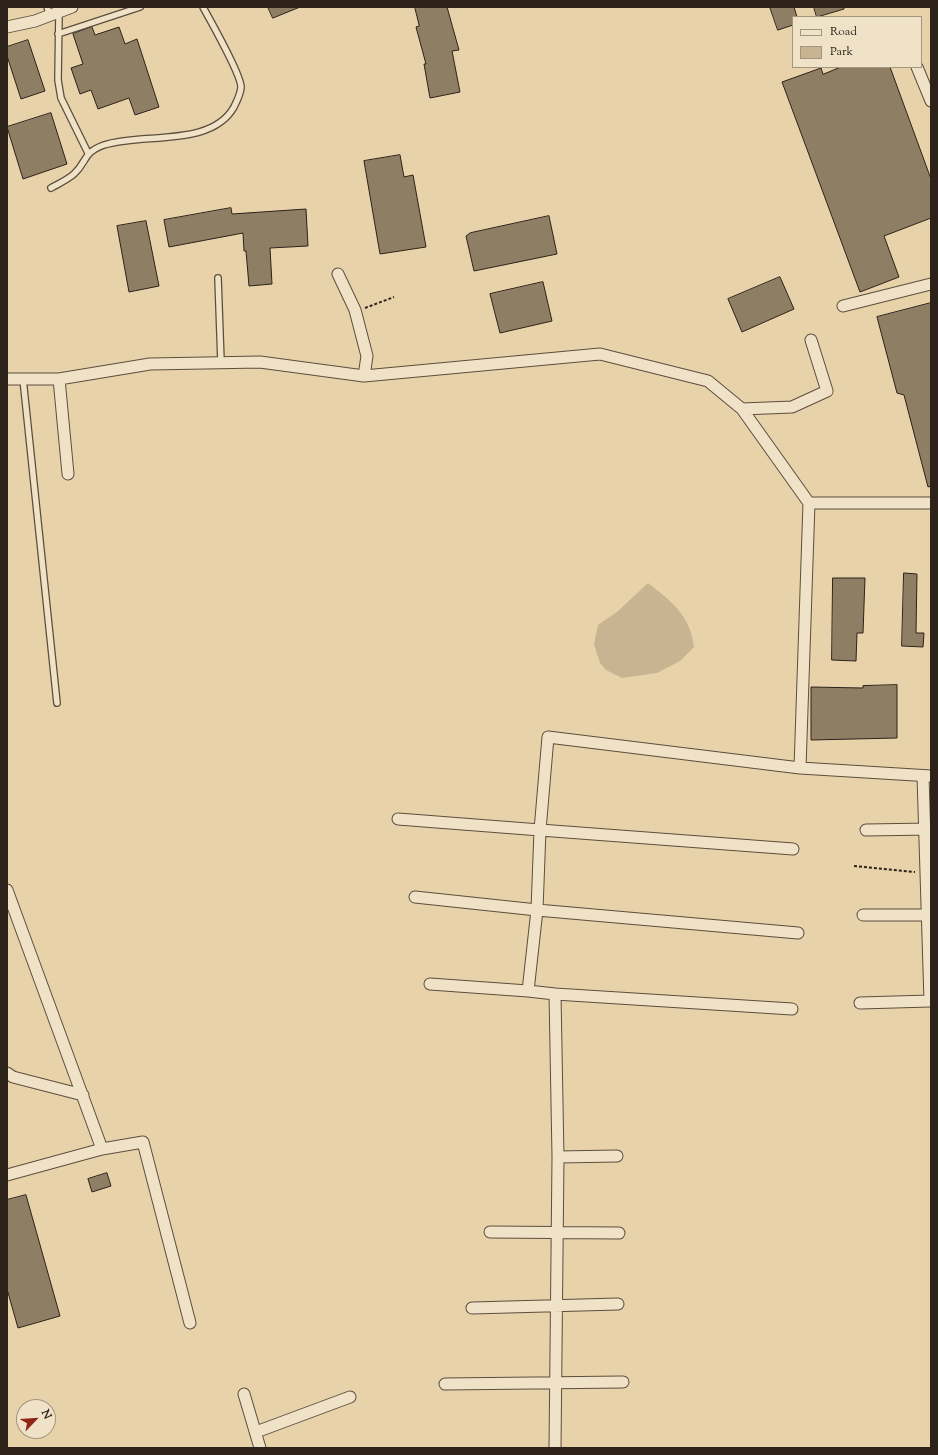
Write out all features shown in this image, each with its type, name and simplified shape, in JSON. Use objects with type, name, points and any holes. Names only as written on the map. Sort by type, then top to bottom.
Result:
[{"type":"street","points":[[7,27],[52,11],[72,7]]},
{"type":"street","points":[[917,68],[931,101]]},
{"type":"street","points":[[338,274],[355,311],[367,356],[364,376]]},
{"type":"street","points":[[843,306],[931,284]]},
{"type":"street","points":[[742,409],[792,407],[827,391],[811,340]]},
{"type":"street","points":[[7,379],[60,378],[150,364],[221,362],[260,362],[364,376],[600,354],[708,381],[742,409],[810,503],[800,768]]},
{"type":"street","points":[[60,378],[68,474]]},
{"type":"street","points":[[810,503],[931,503]]},
{"type":"street","points":[[528,991],[537,910],[540,830],[548,736],[800,768],[927,776],[928,829],[926,873],[930,1001],[860,1003]]},
{"type":"street","points":[[398,819],[793,849]]},
{"type":"street","points":[[866,830],[928,829]]},
{"type":"street","points":[[7,892],[102,1149]]},
{"type":"street","points":[[415,897],[537,910],[798,934]]},
{"type":"street","points":[[863,914],[927,915]]},
{"type":"street","points":[[430,984],[555,994],[792,1009]]},
{"type":"street","points":[[555,994],[558,1157],[555,1448]]},
{"type":"street","points":[[7,1073],[13,1077],[83,1095]]},
{"type":"street","points":[[7,1175],[102,1149],[143,1142],[190,1323]]},
{"type":"street","points":[[558,1157],[617,1156]]},
{"type":"street","points":[[490,1232],[619,1233]]},
{"type":"street","points":[[472,1308],[618,1304]]},
{"type":"street","points":[[445,1384],[623,1382]]},
{"type":"street","points":[[244,1394],[260,1448]]},
{"type":"street","points":[[256,1432],[350,1397]]},
{"type":"lane","points":[[58,34],[140,7]]},
{"type":"lane","points":[[51,188],[74,174],[88,153],[104,146],[124,140],[186,135],[203,130],[218,123],[231,112],[237,101],[241,86],[236,72],[203,7]]},
{"type":"lane","points":[[52,11],[58,34],[58,80],[61,98],[88,153]]},
{"type":"lane","points":[[218,278],[221,362]]},
{"type":"lane","points":[[23,379],[57,703]]},
{"type":"path","points":[[355,311],[394,297]]},
{"type":"path","points":[[854,866],[926,873]]},
{"type":"green space","points":[[648,583],[672,603],[684,618],[692,636],[694,647],[680,661],[657,673],[622,678],[606,670],[600,663],[594,644],[598,625],[617,612]]},
{"type":"building","points":[[268,7],[300,7],[273,18]]},
{"type":"building","points":[[415,7],[447,7],[459,50],[452,51],[460,92],[430,98],[424,64],[426,64],[416,27],[419,26]]},
{"type":"building","points":[[770,7],[794,7],[797,16],[792,16],[792,25],[778,30]]},
{"type":"building","points":[[814,7],[844,7],[844,9],[817,16]]},
{"type":"building","points":[[92,27],[95,35],[119,27],[125,44],[137,39],[159,107],[135,115],[129,98],[98,109],[91,90],[80,94],[71,68],[83,64],[73,34]]},
{"type":"building","points":[[28,40],[45,91],[21,99],[7,56],[7,47]]},
{"type":"building","points":[[821,68],[823,74],[838,68],[890,68],[931,179],[931,218],[884,236],[899,277],[860,292],[782,82]]},
{"type":"building","points":[[51,113],[67,164],[23,179],[7,127]]},
{"type":"building","points":[[400,155],[404,177],[413,175],[426,247],[380,254],[364,161]]},
{"type":"building","points":[[231,208],[232,214],[306,209],[308,246],[270,248],[272,284],[249,286],[243,233],[169,247],[164,220]]},
{"type":"building","points":[[549,216],[557,254],[474,271],[466,236],[470,233]]},
{"type":"building","points":[[146,221],[159,286],[129,292],[117,226]]},
{"type":"building","points":[[780,277],[794,309],[742,332],[728,299]]},
{"type":"building","points":[[543,282],[552,321],[500,333],[490,294]]},
{"type":"building","points":[[931,303],[931,486],[928,487],[904,395],[897,393],[877,317]]},
{"type":"building","points":[[904,573],[917,574],[916,633],[924,633],[923,647],[902,646]]},
{"type":"building","points":[[833,578],[865,578],[863,633],[857,633],[856,661],[832,660]]},
{"type":"building","points":[[897,685],[897,738],[811,740],[811,687],[863,688],[863,686]]},
{"type":"building","points":[[107,1173],[111,1186],[92,1192],[88,1179]]},
{"type":"building","points":[[26,1195],[60,1316],[18,1328],[7,1289],[7,1200]]}]
